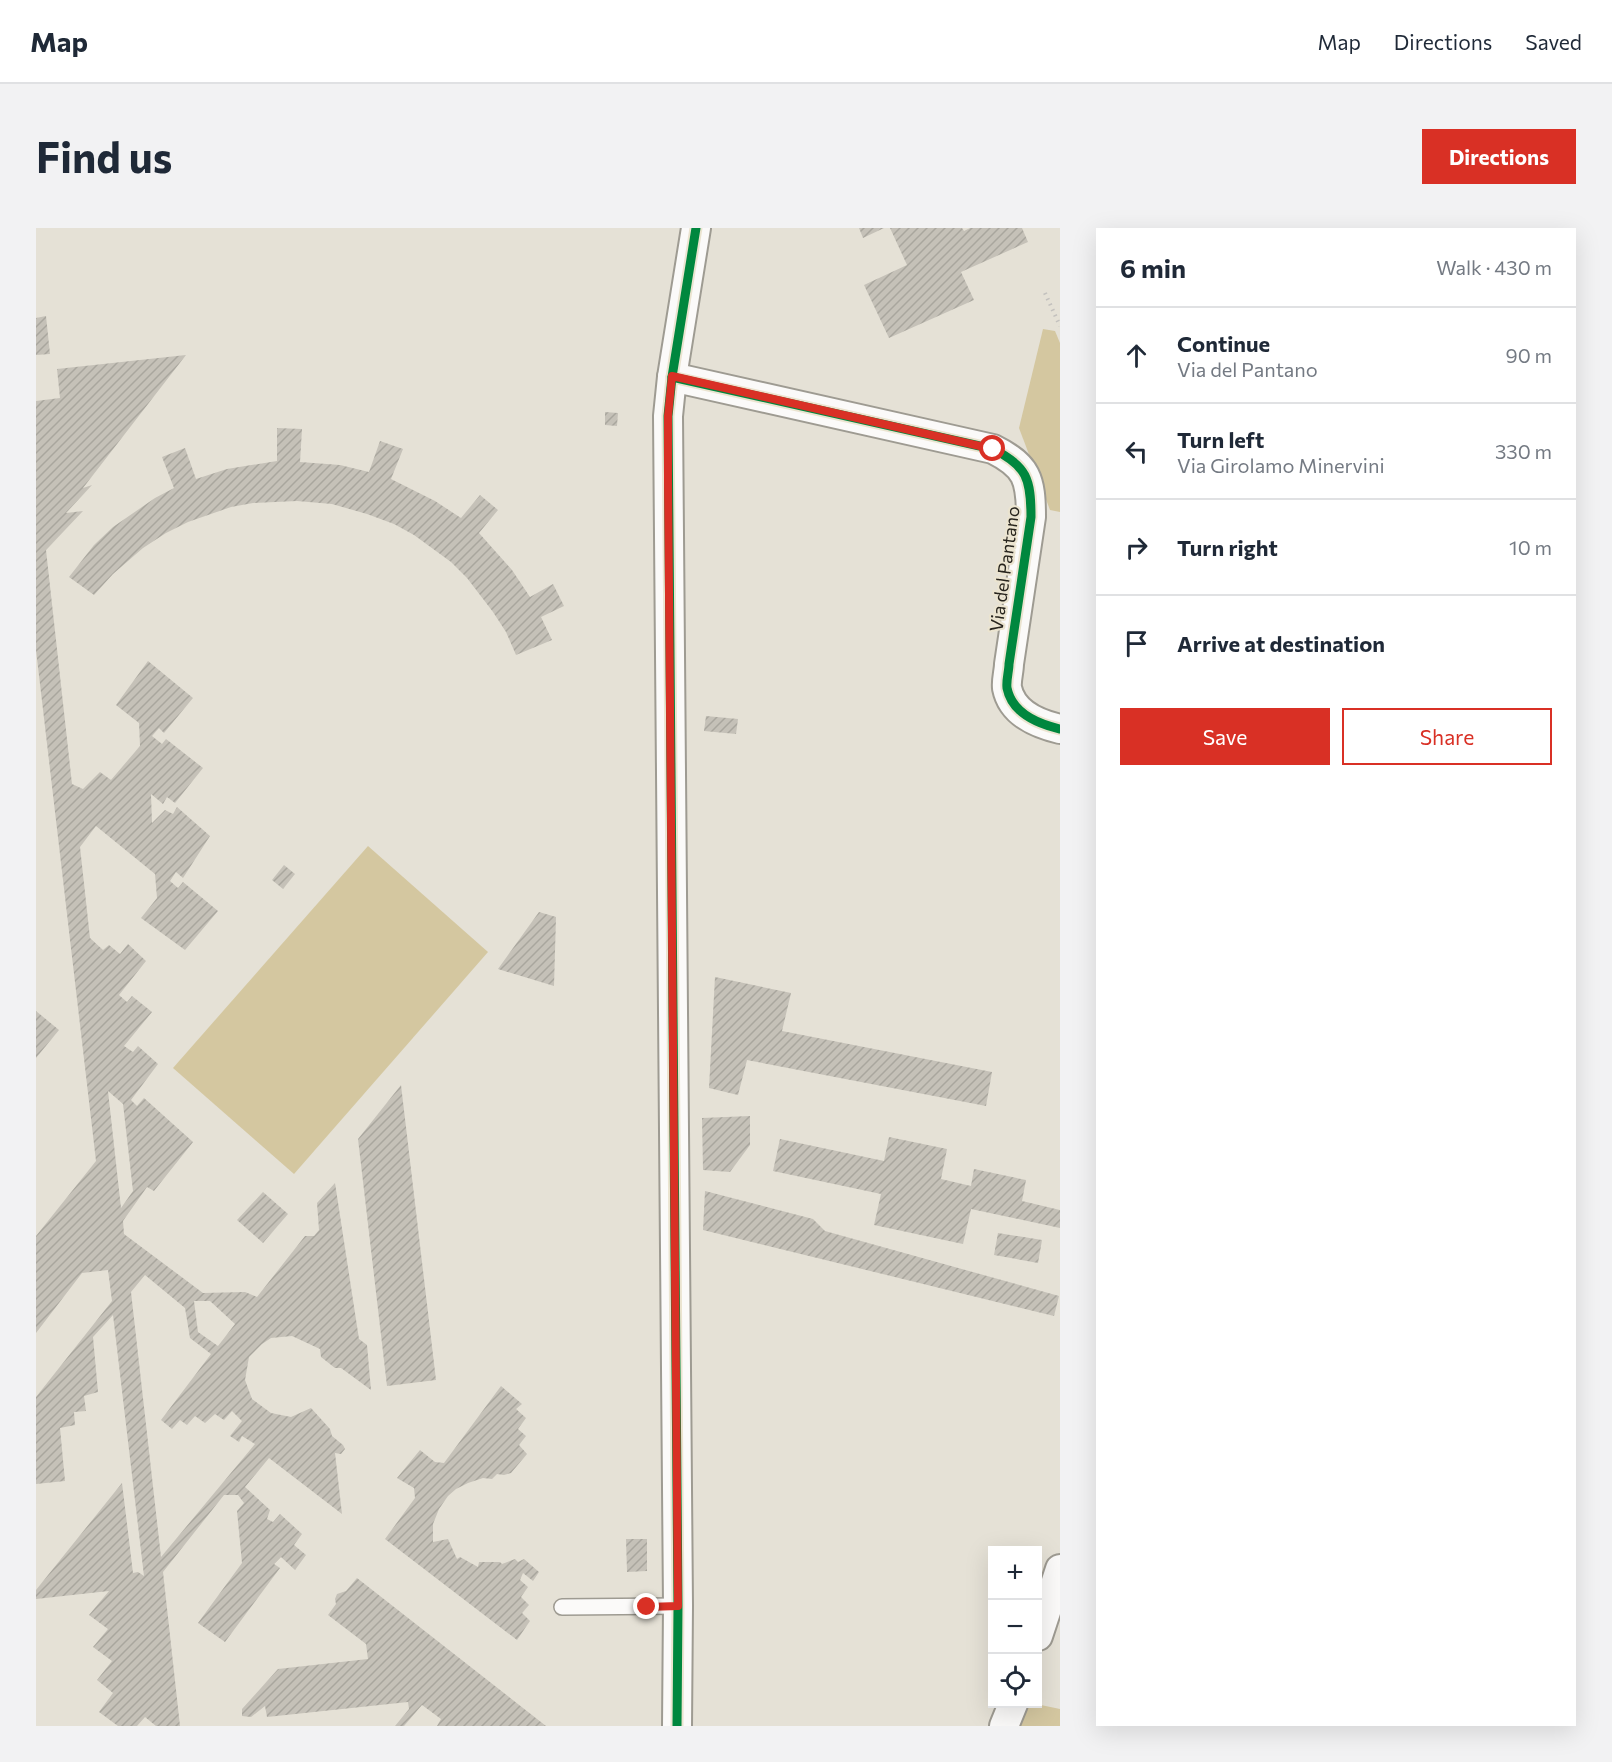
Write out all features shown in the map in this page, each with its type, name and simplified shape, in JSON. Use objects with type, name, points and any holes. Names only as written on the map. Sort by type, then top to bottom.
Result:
[{"type":"street","points":[[677,1726],[678,1606],[668,416],[672,376],[696,228]]},
{"type":"street","name":"Via del Pantano","points":[[672,376],[993,449],[1011,458],[1025,474],[1031,495],[1031,517],[1007,688],[1015,707],[1020,711],[1044,725],[1060,729]]},
{"type":"street","points":[[1042,1624],[1060,1569]]},
{"type":"street","points":[[1004,1726],[1011,1708]]},
{"type":"lane","points":[[562,1607],[678,1606]]},
{"type":"path","points":[[1045,292],[1060,326]]},
{"type":"shaded area","points":[[1043,329],[1055,331],[1060,343],[1060,512],[1050,510],[1019,428]]},
{"type":"shaded area","points":[[368,846],[488,952],[294,1174],[173,1068]]},
{"type":"shaded area","points":[[1042,1705],[1060,1709],[1060,1726],[1011,1726],[1020,1708],[1042,1708]]},
{"type":"building","points":[[859,228],[884,228],[863,238]]},
{"type":"building","points":[[890,228],[962,228],[964,231],[970,228],[1022,228],[1028,242],[961,272],[974,300],[889,338],[864,285],[907,265]]},
{"type":"building","points":[[46,316],[50,354],[36,355],[36,318]]},
{"type":"building","points":[[186,355],[83,488],[92,485],[66,513],[83,511],[46,550],[72,784],[83,789],[100,772],[111,780],[140,746],[139,723],[116,705],[148,661],[193,698],[164,733],[159,728],[152,736],[162,744],[166,739],[203,768],[175,803],[167,797],[163,804],[151,794],[152,823],[165,810],[173,814],[177,807],[210,836],[183,878],[176,872],[170,881],[178,888],[183,882],[218,911],[185,950],[141,918],[157,898],[155,874],[96,826],[80,847],[90,938],[103,950],[109,945],[120,954],[128,944],[146,961],[119,995],[127,1002],[132,996],[152,1012],[124,1046],[133,1052],[138,1046],[158,1064],[131,1100],[137,1106],[144,1098],[193,1142],[154,1191],[147,1187],[123,1221],[124,1234],[203,1293],[245,1292],[257,1297],[305,1236],[314,1236],[319,1230],[317,1203],[335,1183],[359,1339],[367,1345],[371,1390],[341,1368],[335,1368],[321,1357],[320,1349],[292,1336],[271,1338],[249,1357],[245,1380],[252,1399],[271,1413],[291,1417],[311,1408],[330,1429],[332,1436],[343,1445],[345,1449],[341,1454],[335,1453],[342,1514],[269,1458],[245,1487],[270,1510],[267,1519],[273,1522],[280,1514],[302,1534],[294,1545],[306,1555],[295,1570],[281,1557],[274,1564],[280,1568],[225,1642],[198,1623],[242,1563],[237,1511],[244,1503],[238,1495],[224,1495],[163,1572],[180,1726],[156,1726],[145,1717],[137,1726],[118,1726],[99,1712],[113,1693],[97,1680],[112,1661],[93,1647],[108,1629],[89,1615],[109,1591],[36,1599],[36,1590],[122,1483],[133,1573],[138,1572],[144,1576],[113,1315],[93,1337],[98,1392],[84,1396],[86,1411],[74,1412],[75,1425],[60,1428],[65,1481],[36,1484],[36,1397],[112,1301],[108,1270],[82,1273],[36,1333],[36,1236],[96,1161],[36,650],[36,401],[60,398],[57,369]],"holes":[[[108,1091],[123,1104],[133,1191],[121,1208]],[[145,1275],[185,1308],[190,1338],[211,1354],[161,1420],[172,1429],[180,1420],[187,1425],[195,1416],[205,1423],[215,1414],[224,1420],[232,1411],[242,1421],[230,1436],[239,1442],[242,1436],[255,1444],[161,1557],[131,1292]],[[194,1301],[210,1301],[235,1324],[218,1346],[198,1332]]]},
{"type":"building","points":[[605,412],[618,413],[617,426],[605,425]]},
{"type":"building","points":[[277,428],[302,429],[300,462],[340,465],[369,472],[380,441],[403,449],[391,479],[435,501],[461,518],[480,495],[498,510],[479,533],[512,570],[530,597],[553,584],[564,606],[541,617],[552,640],[516,655],[506,632],[493,612],[467,578],[451,562],[414,535],[394,524],[332,504],[297,501],[253,503],[231,507],[188,522],[166,533],[143,548],[113,574],[94,595],[69,577],[94,545],[113,527],[155,498],[174,488],[162,457],[185,448],[196,479],[227,469],[277,461]]},
{"type":"building","points":[[706,716],[738,719],[736,734],[704,731]]},
{"type":"building","points":[[284,865],[295,874],[283,889],[272,880]]},
{"type":"building","points":[[539,912],[556,917],[554,986],[498,969]]},
{"type":"building","points":[[715,977],[791,993],[782,1031],[992,1072],[986,1106],[747,1060],[738,1095],[709,1088]]},
{"type":"building","points":[[36,1011],[59,1030],[36,1058]]},
{"type":"building","points":[[401,1085],[436,1380],[387,1386],[358,1139]]},
{"type":"building","points":[[750,1116],[750,1145],[730,1172],[703,1170],[702,1118]]},
{"type":"building","points":[[889,1137],[947,1149],[941,1179],[971,1186],[974,1169],[1026,1180],[1022,1201],[1060,1210],[1060,1228],[971,1209],[963,1244],[874,1225],[881,1194],[773,1171],[780,1139],[884,1161]]},
{"type":"building","points":[[705,1191],[813,1219],[825,1231],[1059,1296],[1054,1316],[703,1230]]},
{"type":"building","points":[[263,1192],[288,1214],[263,1243],[237,1220]]},
{"type":"building","points":[[998,1233],[1042,1240],[1038,1263],[994,1255]]},
{"type":"building","points":[[501,1386],[522,1404],[516,1409],[526,1418],[518,1429],[526,1436],[519,1445],[527,1454],[511,1473],[497,1474],[492,1479],[483,1478],[468,1483],[448,1496],[433,1524],[433,1542],[448,1539],[457,1559],[460,1557],[478,1567],[479,1562],[500,1562],[502,1564],[515,1559],[518,1562],[524,1559],[539,1572],[533,1581],[523,1573],[520,1580],[528,1587],[521,1597],[529,1605],[522,1613],[530,1621],[517,1640],[385,1539],[415,1498],[414,1488],[397,1478],[420,1450],[435,1462],[444,1463]]},
{"type":"building","points":[[626,1539],[647,1539],[647,1571],[627,1572]]},
{"type":"building","points":[[357,1578],[546,1726],[437,1726],[441,1719],[422,1705],[404,1726],[395,1726],[409,1709],[408,1702],[267,1717],[265,1706],[251,1717],[242,1716],[242,1709],[278,1669],[368,1659],[366,1644],[328,1615],[336,1604],[337,1594],[346,1591]]},
{"type":"cycle path","points":[[677,1726],[678,1606],[668,416],[696,228]]},
{"type":"cycle path","points":[[672,377],[993,449],[1013,461],[1025,475],[1028,483],[1031,517],[1007,688],[1010,697],[1020,711],[1043,724],[1060,729]]},
{"type":"route","points":[[647,1607],[678,1606],[668,480],[668,416],[672,376],[993,449]]}]
